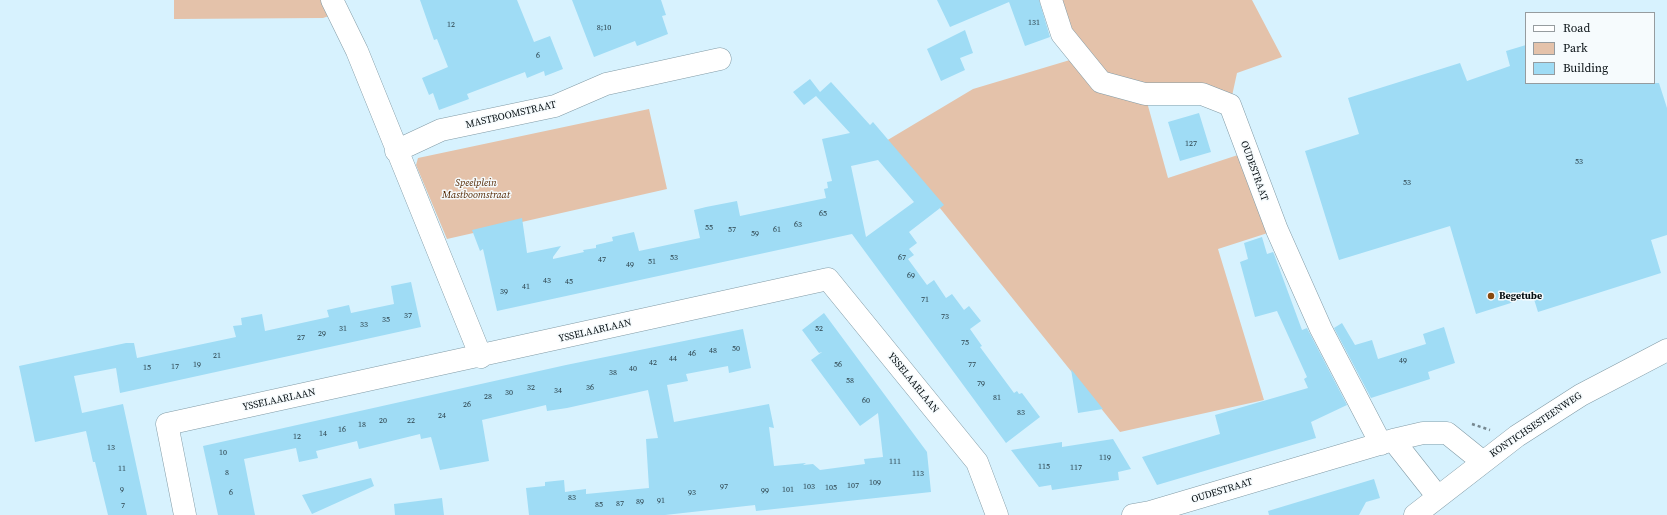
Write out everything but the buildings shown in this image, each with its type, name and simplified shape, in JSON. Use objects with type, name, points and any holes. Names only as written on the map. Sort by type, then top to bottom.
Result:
[{"type":"street","points":[[332,0],[357,51],[396,151],[481,357]]},
{"type":"street","name":"OUDESTRAAT","points":[[1051,0],[1062,34],[1100,82],[1145,94],[1202,94],[1230,105],[1277,230],[1321,329],[1387,442],[1438,497]]},
{"type":"street","name":"MASTBOOMSTRAAT","points":[[396,151],[441,130],[555,106],[606,84],[720,59]]},
{"type":"street","name":"YSSELAARLAAN","points":[[186,515],[167,424],[481,357],[828,279],[977,462],[997,515]]},
{"type":"street","name":"KONTICHSESTEENWEG","points":[[1415,515],[1517,436],[1581,394],[1667,350]]},
{"type":"street","name":"OUDESTRAAT","points":[[1133,515],[1150,512],[1387,442],[1423,433],[1447,433],[1483,462]]},
{"type":"green space","points":[[174,0],[332,0],[338,13],[323,18],[174,19]]},
{"type":"green space","points":[[1051,0],[1252,0],[1282,57],[1237,73],[1230,105],[1145,95],[1168,178],[1247,152],[1277,230],[1218,249],[1264,400],[1120,432],[886,141],[973,89],[1080,57]]},
{"type":"green space","name":"Speelplein Mastboomstraat","points":[[649,109],[667,189],[447,239],[416,165],[418,158]]},
{"type":"place","name":"Begetube","points":[[1491,296]]}]
